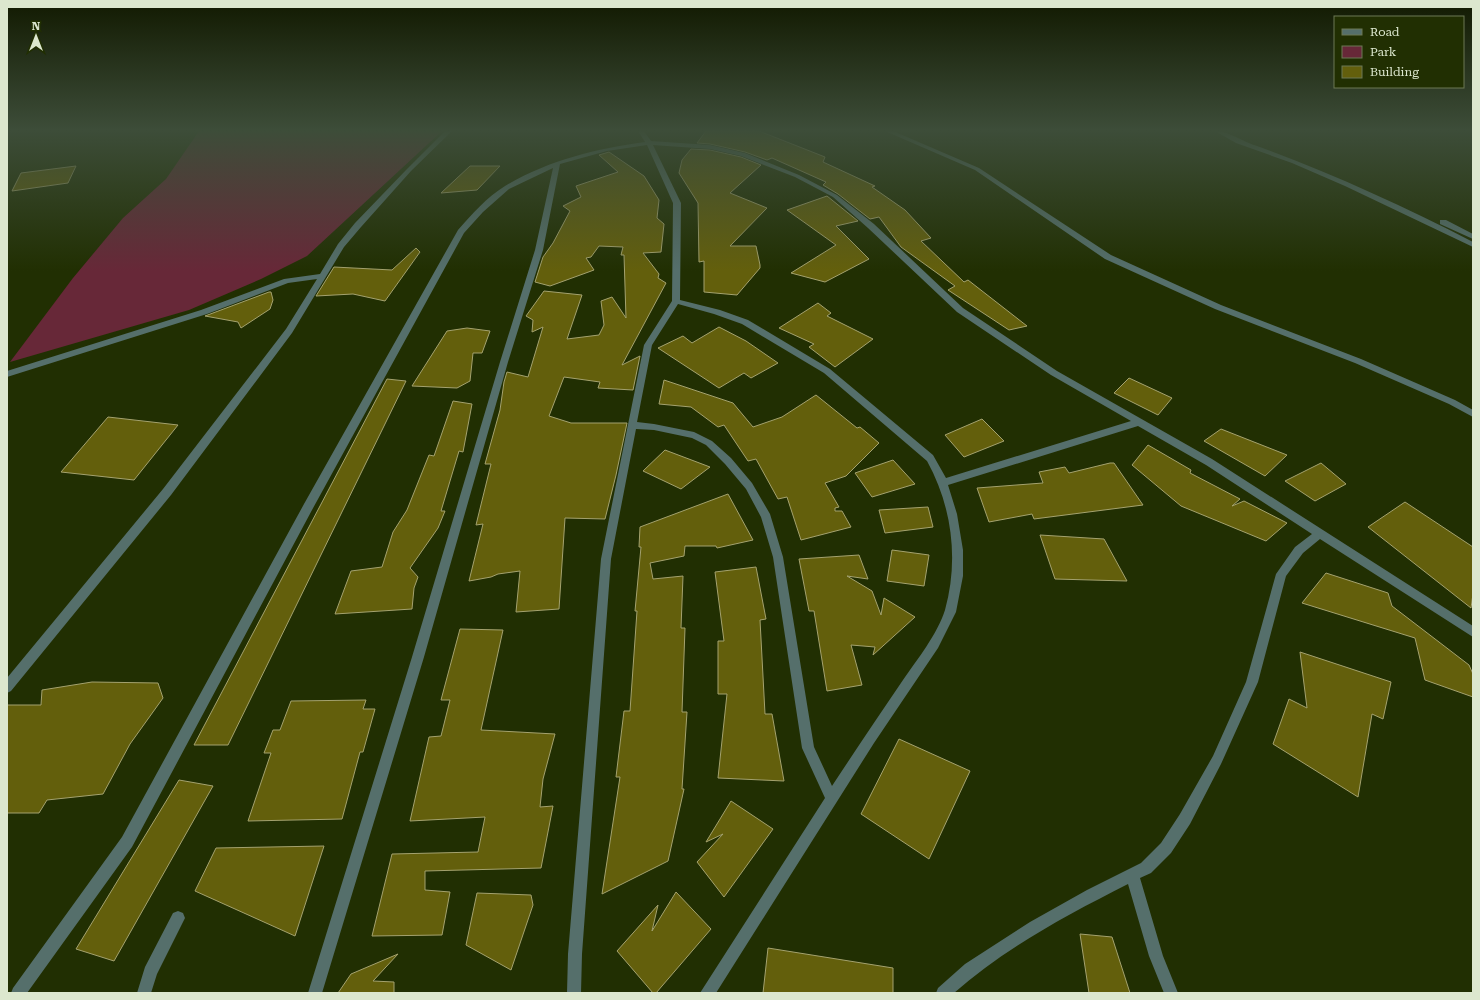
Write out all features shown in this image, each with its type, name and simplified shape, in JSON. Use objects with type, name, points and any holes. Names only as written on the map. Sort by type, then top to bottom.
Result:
[{"type":"street","points":[[7,687],[167,492],[289,331],[342,246],[358,225],[402,178]]},
{"type":"street","points":[[18,993],[127,842],[304,513],[461,232],[480,210],[508,188],[528,178]]},
{"type":"street","points":[[315,993],[418,657],[504,362],[539,250],[554,178]]},
{"type":"street","points":[[574,993],[575,954],[606,559],[648,345],[676,301],[677,203],[665,178]]},
{"type":"street","points":[[800,178],[835,196],[871,226],[960,310],[1054,373],[1209,462],[1473,632]]},
{"type":"street","points":[[990,178],[1108,257],[1158,282],[1218,307],[1358,361],[1452,402],[1473,414]]},
{"type":"street","points":[[1333,178],[1377,197],[1473,245]]},
{"type":"street","points":[[1349,178],[1473,237]]},
{"type":"street","points":[[7,374],[204,312],[287,281],[323,276]]},
{"type":"street","points":[[676,301],[717,312],[745,322],[827,371],[930,458],[942,483],[952,514],[958,550],[958,576],[950,612],[934,644],[707,993]]},
{"type":"street","points":[[942,483],[1139,422]]},
{"type":"street","points":[[632,425],[654,427],[694,435],[709,443],[749,486],[766,516],[778,557],[808,748],[832,800]]},
{"type":"street","points":[[943,993],[970,969],[1035,927],[1092,895],[1146,868],[1166,848],[1185,819],[1216,760],[1252,682],[1281,574],[1299,550],[1320,533]]},
{"type":"street","points":[[1132,875],[1156,956],[1171,993]]},
{"type":"street","points":[[144,993],[150,972],[178,918]]},
{"type":"green space","points":[[167,178],[392,178],[307,256],[261,279],[189,310],[10,362],[73,278],[123,218]]},
{"type":"building","points":[[19,178],[71,178],[68,183],[12,191]]},
{"type":"building","points":[[457,178],[489,178],[477,190],[441,193]]},
{"type":"building","points":[[601,178],[645,178],[659,200],[657,218],[664,224],[661,252],[643,253],[659,274],[658,278],[666,283],[622,365],[640,356],[633,390],[598,388],[600,382],[564,377],[549,416],[571,423],[627,423],[605,519],[565,518],[559,609],[516,612],[520,571],[498,574],[491,577],[469,581],[483,524],[476,525],[491,464],[485,464],[500,410],[504,382],[507,372],[528,377],[543,327],[532,332],[533,320],[526,316],[544,291],[582,295],[567,339],[599,335],[604,325],[601,301],[612,297],[626,318],[624,255],[621,255],[623,247],[599,246],[591,257],[586,258],[594,270],[550,286],[535,282],[543,257],[553,243],[570,211],[563,206],[581,197],[576,186]]},
{"type":"building","points":[[682,178],[747,178],[730,193],[767,208],[730,246],[756,246],[760,265],[760,268],[737,295],[704,292],[704,261],[699,262],[698,203]]},
{"type":"building","points":[[816,178],[857,178],[875,186],[872,187],[905,210],[931,238],[921,241],[964,282],[968,280],[1027,326],[1009,330],[948,290],[955,286],[901,247],[879,217],[870,219],[838,194],[823,185],[826,182]]},
{"type":"building","points":[[827,196],[858,221],[836,226],[869,259],[825,282],[791,273],[836,245],[787,210]]},
{"type":"building","points":[[416,248],[420,252],[385,301],[353,294],[316,296],[334,267],[392,270]]},
{"type":"building","points":[[271,292],[273,300],[270,309],[241,328],[238,322],[205,316]]},
{"type":"building","points":[[818,303],[831,313],[827,316],[873,339],[835,367],[809,347],[814,344],[779,328]]},
{"type":"building","points":[[719,327],[746,341],[778,363],[751,378],[744,373],[719,388],[658,348],[683,336],[692,343]]},
{"type":"building","points":[[467,328],[490,331],[482,353],[473,353],[470,381],[457,388],[412,386],[447,331]]},
{"type":"building","points":[[1129,378],[1172,398],[1158,415],[1114,393]]},
{"type":"building","points":[[387,379],[406,381],[228,745],[194,745]]},
{"type":"building","points":[[664,380],[733,403],[753,427],[782,417],[816,395],[857,428],[860,427],[879,443],[846,476],[825,483],[839,507],[835,508],[835,511],[842,511],[851,527],[801,540],[787,497],[778,499],[756,459],[748,461],[724,425],[718,427],[691,407],[659,404]]},
{"type":"building","points":[[453,401],[472,404],[463,452],[459,451],[441,511],[445,511],[438,528],[410,568],[418,577],[414,588],[412,609],[335,614],[351,571],[382,567],[393,532],[407,510],[429,455],[434,456]]},
{"type":"building","points":[[108,417],[178,425],[134,480],[61,472]]},
{"type":"building","points":[[982,419],[1004,441],[964,457],[945,435]]},
{"type":"building","points":[[1221,429],[1287,455],[1265,476],[1204,441]]},
{"type":"building","points":[[1148,445],[1191,470],[1190,473],[1240,499],[1232,506],[1244,501],[1287,523],[1266,541],[1181,506],[1132,465]]},
{"type":"building","points":[[665,450],[710,467],[681,489],[643,471]]},
{"type":"building","points":[[893,460],[915,484],[872,497],[855,473]]},
{"type":"building","points":[[1114,463],[1143,505],[1034,519],[1032,514],[989,522],[977,488],[1043,483],[1039,472],[1065,467],[1069,473]]},
{"type":"building","points":[[1321,463],[1346,484],[1315,501],[1285,481]]},
{"type":"building","points":[[728,494],[753,540],[717,548],[716,546],[685,546],[684,556],[650,563],[653,579],[683,576],[681,628],[685,628],[682,712],[687,712],[682,789],[684,789],[668,861],[602,894],[620,777],[616,777],[624,711],[630,711],[637,611],[635,611],[641,547],[639,547],[640,527]]},
{"type":"building","points":[[1405,502],[1473,547],[1473,594],[1471,608],[1368,527]]},
{"type":"building","points":[[928,507],[933,527],[885,533],[879,510]]},
{"type":"building","points":[[1040,535],[1104,539],[1127,581],[1055,579]]},
{"type":"building","points":[[892,550],[929,555],[924,586],[887,581]]},
{"type":"building","points":[[859,555],[868,579],[847,576],[872,591],[881,615],[884,598],[915,617],[873,655],[875,647],[851,645],[862,685],[827,691],[814,611],[809,611],[799,559]]},
{"type":"building","points":[[756,567],[766,619],[760,620],[765,714],[772,714],[784,781],[718,778],[727,694],[718,694],[718,641],[724,641],[715,572]]},
{"type":"building","points":[[1326,573],[1388,593],[1392,606],[1469,665],[1473,674],[1473,697],[1425,680],[1415,638],[1302,603]]},
{"type":"building","points":[[460,629],[503,630],[481,730],[555,734],[543,779],[540,807],[553,806],[541,868],[425,871],[425,890],[450,892],[442,935],[372,936],[392,854],[478,852],[485,817],[410,821],[429,737],[441,736],[450,700],[441,700]]},
{"type":"building","points":[[1300,652],[1391,682],[1383,719],[1372,714],[1358,797],[1273,744],[1289,699],[1307,708]]},
{"type":"building","points":[[92,682],[158,683],[163,698],[130,744],[103,794],[47,800],[39,813],[7,813],[7,705],[41,705],[42,690]]},
{"type":"building","points":[[366,700],[363,709],[375,709],[363,752],[360,752],[342,819],[248,821],[271,753],[264,753],[273,730],[280,730],[291,701]]},
{"type":"building","points":[[899,739],[970,771],[929,859],[861,814]]},
{"type":"building","points":[[179,780],[213,786],[114,961],[76,949]]},
{"type":"building","points":[[731,801],[773,829],[724,897],[697,862],[723,834],[706,842]]},
{"type":"building","points":[[324,846],[295,936],[195,891],[216,848]]},
{"type":"building","points":[[676,892],[711,929],[656,993],[653,993],[617,951],[658,905],[652,931]]},
{"type":"building","points":[[477,893],[531,895],[533,905],[511,970],[466,945]]},
{"type":"building","points":[[1080,934],[1112,937],[1130,993],[1089,993]]},
{"type":"building","points":[[768,948],[893,968],[893,993],[763,993]]},
{"type":"building","points":[[398,954],[373,981],[394,982],[394,993],[338,993],[351,974]]}]
